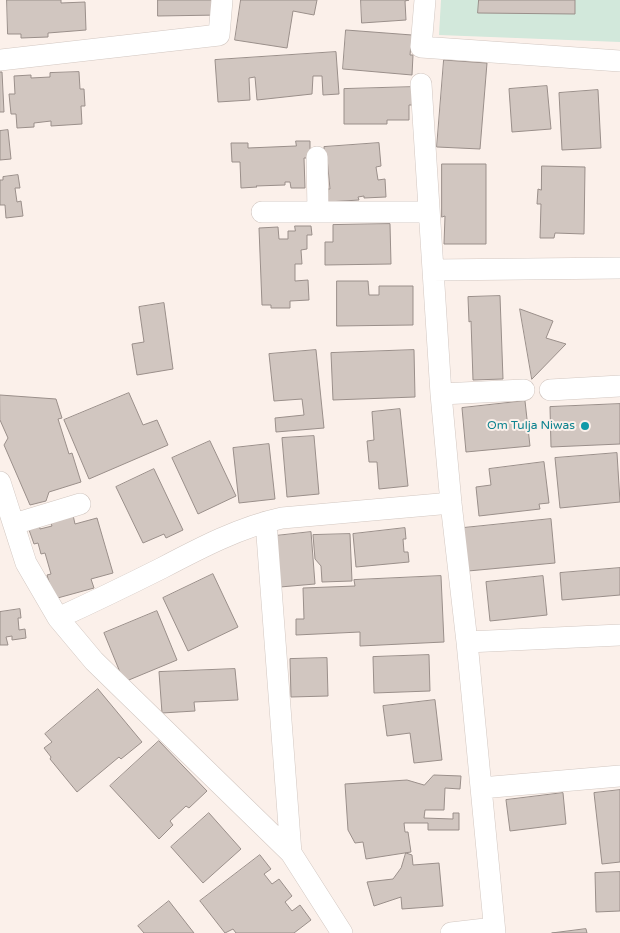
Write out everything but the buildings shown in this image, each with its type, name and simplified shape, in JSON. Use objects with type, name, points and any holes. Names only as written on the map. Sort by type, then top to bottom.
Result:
[{"type":"street","points":[[0,60],[219,35],[222,0]]},
{"type":"street","points":[[425,0],[422,48],[620,61]]},
{"type":"street","points":[[421,84],[428,212],[451,503],[467,642],[495,931],[451,933]]},
{"type":"street","points":[[317,157],[318,212]]},
{"type":"street","points":[[262,212],[428,212]]},
{"type":"street","points":[[433,270],[620,268]]},
{"type":"street","points":[[550,390],[620,386]]},
{"type":"street","points":[[442,394],[524,390]]},
{"type":"street","points":[[0,482],[26,563],[58,618],[94,661],[291,853],[342,933]]},
{"type":"street","points":[[58,618],[208,544],[266,522],[282,518],[451,503]]},
{"type":"street","points":[[14,524],[80,504]]},
{"type":"street","points":[[266,522],[291,853]]},
{"type":"street","points":[[467,642],[620,635]]},
{"type":"street","points":[[481,788],[620,776]]},
{"type":"green space","points":[[441,0],[620,0],[620,42],[439,35]]},
{"type":"place","name":"Om Tulja Niwas","points":[[585,426]]}]
